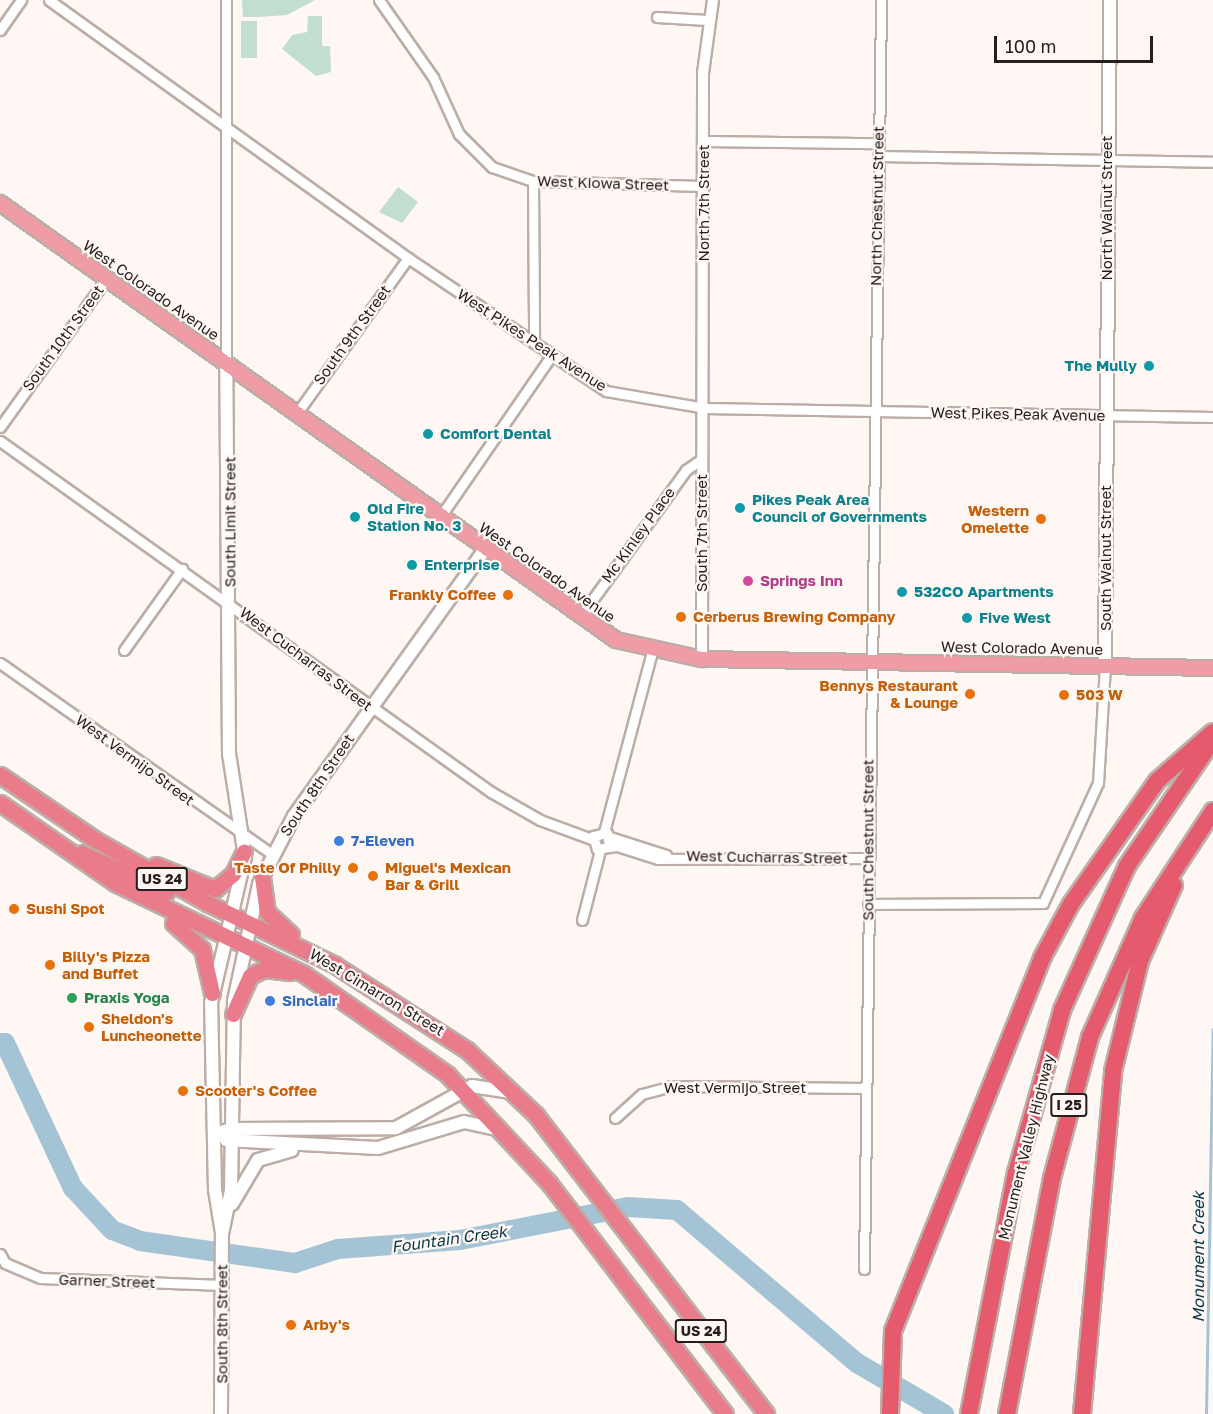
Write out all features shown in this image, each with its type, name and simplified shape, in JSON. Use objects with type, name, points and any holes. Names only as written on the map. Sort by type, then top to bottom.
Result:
[{"type":"highway","points":[[888,1411],[891,1344],[1042,958],[1071,904],[1157,781],[1213,732]]},
{"type":"highway","name":"Monument Valley Highway","points":[[969,1414],[1016,1173],[1062,1010],[1127,866],[1213,740]]},
{"type":"highway","name":"US 24","points":[[0,775],[94,839],[231,918]]},
{"type":"highway","name":"West Cimarron Street","points":[[0,802],[115,883],[304,974],[368,1014],[464,1089],[510,1135],[549,1183],[725,1414]]},
{"type":"highway","name":"Monument Valley Highway","points":[[1007,1414],[1052,1178],[1081,1064],[1122,957],[1213,811]]},
{"type":"highway","points":[[1082,1414],[1117,1048],[1140,961],[1195,838]]},
{"type":"highway","points":[[94,839],[209,890],[228,881],[244,844]]},
{"type":"highway","points":[[65,846],[231,918],[249,922]]},
{"type":"highway","points":[[262,877],[270,917],[335,965]]},
{"type":"highway","points":[[115,883],[122,895],[195,937],[212,993]]},
{"type":"highway","name":"West Cimarron Street","points":[[249,922],[335,965],[443,1030],[521,1100],[582,1176],[635,1250],[766,1414]]},
{"type":"highway","points":[[233,1014],[255,972],[304,974]]},
{"type":"main road","name":"North Walnut Street","points":[[1106,416],[1110,0]]},
{"type":"main road","name":"West Colorado Avenue","points":[[0,203],[580,617],[616,640],[652,652],[702,659],[1213,668]]},
{"type":"main road","name":"South Limit Street","points":[[226,363],[230,602],[229,754],[244,844],[231,918]]},
{"type":"main road","name":"South Walnut Street","points":[[1105,665],[1106,416]]},
{"type":"main road","name":"South 8th Street","points":[[222,1234],[229,1211],[233,1014],[243,945],[262,877],[272,854],[370,708],[485,549]]},
{"type":"main road","name":"South 8th Street","points":[[221,1414],[222,1234],[215,1203],[212,993],[231,918]]},
{"type":"main road","points":[[214,1134],[232,1129],[396,1128],[464,1089],[492,1085],[521,1100]]},
{"type":"main road","points":[[214,1134],[232,1142],[388,1147],[464,1122],[510,1135]]},
{"type":"main road","points":[[229,1211],[258,1160],[313,1145]]},
{"type":"street","points":[[0,30],[21,0]]},
{"type":"street","name":"West Pikes Peak Avenue","points":[[49,0],[408,258],[606,391],[705,408],[1213,417]]},
{"type":"street","name":"South Limit Street","points":[[226,0],[226,363]]},
{"type":"street","name":"West Kiowa Street","points":[[379,0],[433,77],[465,144],[492,167],[533,181],[704,186]]},
{"type":"street","name":"North 7th Street","points":[[705,408],[704,141],[707,20],[713,0]]},
{"type":"street","name":"North Chestnut Street","points":[[874,412],[881,0]]},
{"type":"street","points":[[657,17],[707,20]]},
{"type":"street","points":[[704,141],[878,143]]},
{"type":"street","points":[[878,156],[1213,162]]},
{"type":"street","points":[[533,181],[534,343]]},
{"type":"street","name":"South 9th Street","points":[[297,413],[408,258]]},
{"type":"street","name":"South 10th Street","points":[[0,427],[106,279]]},
{"type":"street","points":[[440,517],[551,356]]},
{"type":"street","name":"South 7th Street","points":[[702,659],[702,459],[705,408]]},
{"type":"street","name":"South Chestnut Street","points":[[864,1269],[874,412]]},
{"type":"street","name":"West Cucharras Street","points":[[0,441],[230,602],[370,708],[521,810],[592,839]]},
{"type":"street","name":"Mc Kinley Place","points":[[580,617],[686,470],[702,459]]},
{"type":"street","points":[[124,650],[182,569]]},
{"type":"street","points":[[582,920],[606,841],[652,652]]},
{"type":"street","name":"West Vermijo Street","points":[[0,663],[244,844],[272,854]]},
{"type":"street","name":"South Walnut Street","points":[[868,904],[1043,903],[1098,783],[1105,665]]},
{"type":"street","points":[[592,839],[606,841]]},
{"type":"street","points":[[592,839],[606,841]]},
{"type":"street","name":"West Cucharras Street","points":[[606,841],[648,857],[666,855],[868,858]]},
{"type":"street","name":"West Vermijo Street","points":[[615,1118],[633,1099],[658,1088],[866,1088]]},
{"type":"street","name":"Garner Street","points":[[0,1254],[5,1263],[40,1278],[222,1285]]},
{"type":"green space","points":[[242,0],[315,0],[287,15],[243,17]]},
{"type":"green space","points":[[308,16],[322,16],[322,46],[330,46],[331,72],[316,76],[282,49],[292,35],[307,32]]},
{"type":"green space","points":[[241,21],[257,21],[257,58],[241,58]]},
{"type":"green space","points":[[398,187],[418,202],[402,223],[379,212]]},
{"type":"waterway","name":"Monument Creek","points":[[1206,1414],[1213,1029]]},
{"type":"waterway","name":"Fountain Creek","points":[[0,1043],[5,1043],[73,1188],[112,1230],[140,1241],[295,1263],[338,1249],[460,1240],[628,1207],[677,1210],[857,1363],[944,1414]]},
{"type":"place","name":"The Mully","points":[[1149,366]]},
{"type":"place","name":"Comfort Dental","points":[[428,434]]},
{"type":"place","name":"Pikes Peak Area Council of Governments","points":[[740,508]]},
{"type":"place","name":"Old Fire Station No. 3","points":[[355,517]]},
{"type":"place","name":"Western Omelette","points":[[1041,519]]},
{"type":"place","name":"Enterprise","points":[[412,565]]},
{"type":"place","name":"Springs Inn","points":[[748,581]]},
{"type":"place","name":"532CO Apartments","points":[[902,592]]},
{"type":"place","name":"Frankly Coffee","points":[[508,595]]},
{"type":"place","name":"Cerberus Brewing Company","points":[[681,617]]},
{"type":"place","name":"Five West","points":[[967,618]]},
{"type":"place","name":"Bennys Restaurant & Lounge","points":[[970,694]]},
{"type":"place","name":"503 W","points":[[1064,695]]},
{"type":"place","name":"7-Eleven","points":[[339,841]]},
{"type":"place","name":"Taste Of Philly","points":[[353,868]]},
{"type":"place","name":"Miguel's Mexican Bar & Grill","points":[[373,876]]},
{"type":"place","name":"Sushi Spot","points":[[14,909]]},
{"type":"place","name":"Billy's Pizza and Buffet","points":[[50,965]]},
{"type":"place","name":"Praxis Yoga","points":[[72,998]]},
{"type":"place","name":"Sinclair","points":[[270,1001]]},
{"type":"place","name":"Sheldon's Luncheonette","points":[[89,1027]]},
{"type":"place","name":"Scooter's Coffee","points":[[183,1091]]},
{"type":"place","name":"Arby's","points":[[291,1325]]}]
